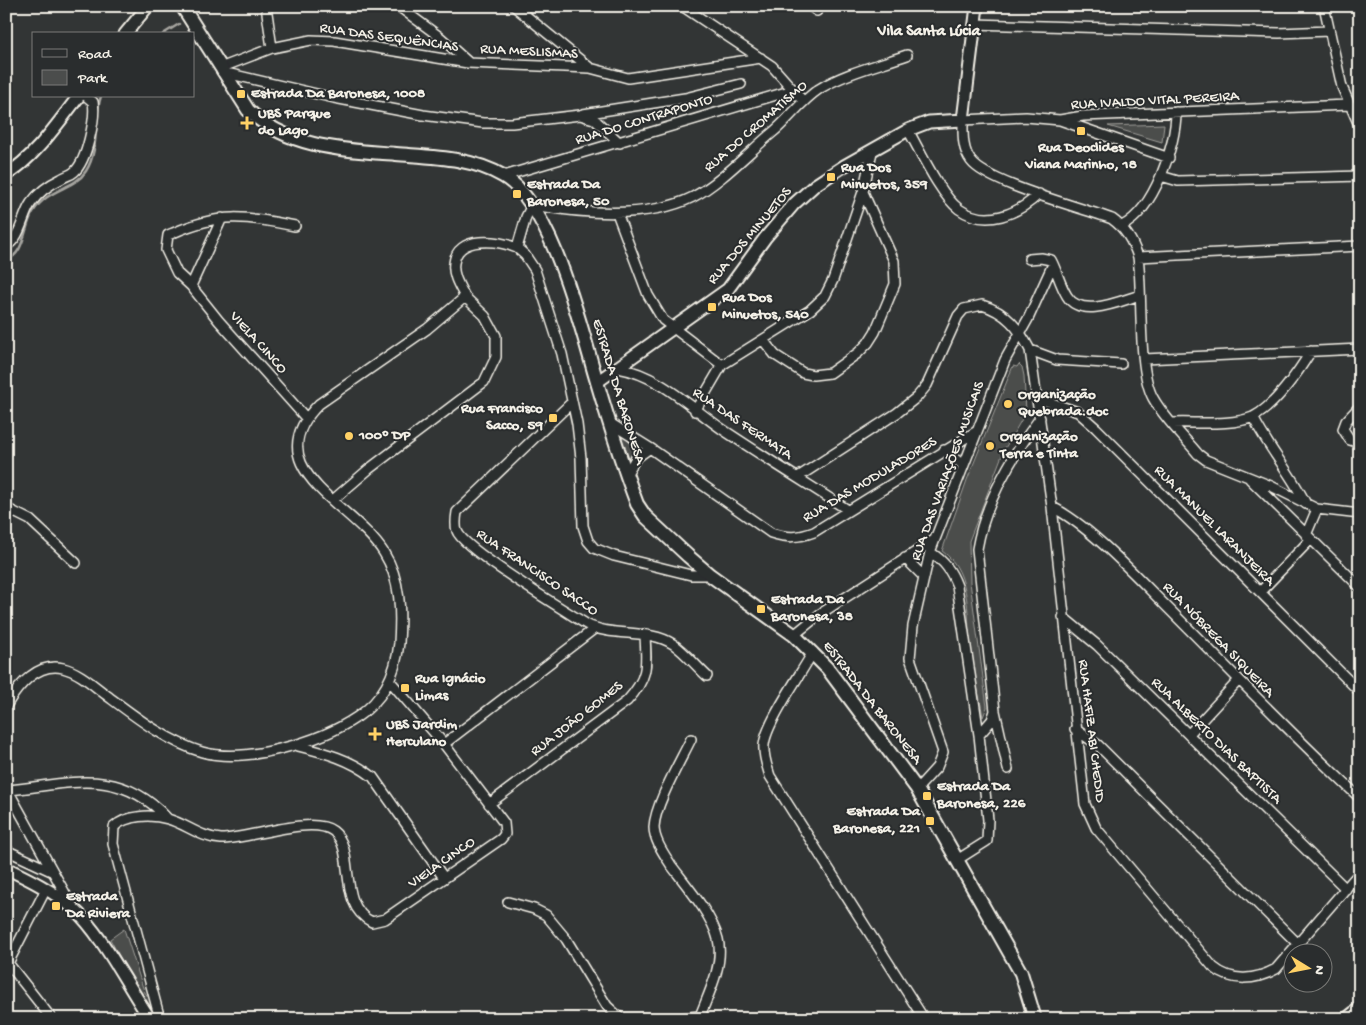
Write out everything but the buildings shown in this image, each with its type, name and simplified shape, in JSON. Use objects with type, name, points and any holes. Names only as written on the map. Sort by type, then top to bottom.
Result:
[{"type":"main road","name":"ESTRADA DA BARONESA","points":[[182,6],[248,110],[261,122],[277,132],[329,147],[467,162],[504,176],[532,205],[570,288],[597,382],[637,504],[645,516],[710,575],[813,652],[917,789],[1021,973],[1035,1019]]},
{"type":"street","points":[[128,32],[148,6]]},
{"type":"street","points":[[266,6],[272,48]]},
{"type":"street","name":"RUA MESLISMAS","points":[[398,6],[440,36],[468,63],[590,68]]},
{"type":"street","points":[[514,6],[590,68],[611,75],[634,78],[762,58]]},
{"type":"street","points":[[682,6],[762,58],[783,76],[792,90],[803,101]]},
{"type":"street","points":[[977,6],[963,120],[964,147],[972,162],[989,175],[1105,216],[1122,226],[1135,246],[1138,258],[1144,359],[1152,397],[1206,460],[1317,509],[1360,514]]},
{"type":"street","points":[[1324,6],[1348,105],[1360,127]]},
{"type":"street","points":[[974,24],[1279,33],[1329,31]]},
{"type":"street","name":"RUA DAS SEQUÊNCIAS","points":[[221,70],[272,48],[311,40],[334,41],[468,63]]},
{"type":"street","name":"RUA DO CROMATISMO","points":[[532,205],[565,210],[617,213],[672,204],[693,197],[786,121],[803,101],[821,88],[840,79],[907,55]]},
{"type":"street","points":[[221,70],[334,98],[416,114],[483,123],[512,123],[580,115],[685,98],[741,84]]},
{"type":"street","name":"RUA DO CONTRAPONTO","points":[[504,176],[620,143],[792,90]]},
{"type":"street","points":[[9,170],[43,142],[77,98]]},
{"type":"street","points":[[6,246],[14,240],[30,205],[41,191],[51,183],[73,174],[78,168],[86,150],[95,111],[93,102],[88,98]]},
{"type":"street","name":"RUA IVALDO VITAL PEREIRA","points":[[963,120],[1026,117],[1060,120],[1083,116],[1348,105]]},
{"type":"street","points":[[1122,226],[1138,213],[1161,176],[1169,158],[1176,112]]},
{"type":"street","points":[[580,115],[594,119],[620,143]]},
{"type":"street","name":"RUA DOS MINUETOS","points":[[597,382],[728,289],[765,238],[794,204],[815,185],[844,166],[872,152],[908,130],[929,122],[963,120]]},
{"type":"street","points":[[1060,120],[1169,158]]},
{"type":"street","points":[[908,130],[946,196],[958,208],[974,216],[1004,217],[1022,208],[1039,194]]},
{"type":"street","points":[[695,411],[722,365],[810,310],[825,296],[833,280],[863,192],[872,152]]},
{"type":"street","points":[[1161,176],[1178,181],[1360,176]]},
{"type":"street","points":[[763,340],[775,355],[803,372],[813,375],[830,373],[868,343],[895,284],[894,262],[863,192]]},
{"type":"street","points":[[517,248],[523,224],[532,205]]},
{"type":"street","points":[[617,213],[648,295],[663,320],[722,365]]},
{"type":"street","points":[[192,286],[222,218],[244,217],[294,226]]},
{"type":"street","name":"VIELA CINCO","points":[[222,218],[192,224],[168,235],[166,250],[172,267],[183,280],[192,286],[219,321],[306,418]]},
{"type":"street","points":[[333,500],[369,469],[484,382],[496,357],[496,336],[485,316],[464,297],[455,275],[453,264],[457,254],[466,245],[484,241],[506,243],[517,248],[525,255],[534,270],[562,354],[577,424],[581,458],[583,526],[588,541],[594,548],[614,556],[691,575],[710,575]]},
{"type":"street","points":[[1138,258],[1360,246]]},
{"type":"street","points":[[1029,259],[1047,258],[1053,264],[1068,298],[1077,306],[1100,306],[1140,296]]},
{"type":"street","name":"RUA DAS VARIAÇÕES MUSICAIS","points":[[917,789],[937,767],[943,752],[910,658],[914,626],[930,552],[1005,360],[1053,264]]},
{"type":"street","points":[[6,706],[25,680],[36,672],[51,668],[63,668],[82,677],[161,733],[180,744],[204,752],[234,754],[298,746],[334,732],[375,702],[390,680],[398,658],[400,601],[395,576],[384,552],[366,532],[318,487],[301,463],[296,446],[300,428],[306,418],[319,404],[427,329],[464,297]]},
{"type":"street","name":"RUA HAFIZ ABI CHEDID","points":[[798,478],[897,413],[917,397],[927,385],[958,316],[964,309],[982,305],[1007,317],[1020,331],[1030,350],[1052,507],[1075,729],[1085,804],[1096,828],[1213,967],[1226,975],[1238,978],[1251,978],[1264,975],[1276,969],[1284,961]]},
{"type":"street","points":[[1144,359],[1360,349]]},
{"type":"street","points":[[1030,350],[1057,360],[1122,364]]},
{"type":"street","points":[[1173,423],[1228,421],[1253,417],[1278,395],[1311,351]]},
{"type":"street","name":"RUA DAS FERMATA","points":[[618,368],[637,372],[652,379],[695,411],[848,510]]},
{"type":"street","name":"RUA MANUEL LARANJEIRA","points":[[1037,398],[1078,412],[1090,422],[1360,692]]},
{"type":"street","name":"RUA FRANCISCO SACCO","points":[[571,403],[457,512],[457,532],[472,547],[527,586],[594,629],[645,636],[673,644],[707,676]]},
{"type":"street","points":[[1360,406],[1346,421],[1343,429],[1350,440],[1360,443]]},
{"type":"street","points":[[1253,417],[1264,438],[1296,483],[1306,504]]},
{"type":"street","points":[[1008,769],[995,711],[977,549],[980,532],[1014,454],[1040,418]]},
{"type":"street","name":"RUA DAS MODULADORES","points":[[610,423],[650,448],[771,533],[787,538],[800,537],[814,532],[977,431]]},
{"type":"street","points":[[626,475],[636,458],[650,448]]},
{"type":"street","points":[[944,450],[963,465]]},
{"type":"street","points":[[1247,477],[1360,588]]},
{"type":"street","name":"RUA NÓBREGA SIQUEIRA","points":[[1052,507],[1077,522],[1143,582],[1239,680],[1360,798]]},
{"type":"street","points":[[6,508],[30,520],[76,563]]},
{"type":"street","points":[[1261,591],[1308,538],[1317,509]]},
{"type":"street","points":[[794,636],[820,614],[934,540]]},
{"type":"street","points":[[930,552],[943,560],[951,571],[957,586],[979,735],[989,834],[987,841],[982,846],[957,860]]},
{"type":"street","points":[[906,558],[924,577]]},
{"type":"street","name":"RUA ALBERTO DIAS BAPTISTA","points":[[1064,617],[1098,645],[1346,889]]},
{"type":"street","points":[[444,744],[594,629]]},
{"type":"street","name":"RUA JOÃO GOMES","points":[[489,804],[627,702],[640,687],[646,674],[645,636]]},
{"type":"street","points":[[813,652],[769,727],[764,745],[765,763],[770,776],[924,1019]]},
{"type":"street","points":[[390,680],[444,744],[489,804]]},
{"type":"street","points":[[1189,734],[1239,680]]},
{"type":"street","points":[[979,735],[992,720],[995,711]]},
{"type":"street","points":[[1075,729],[1098,745],[1296,942]]},
{"type":"street","points":[[672,1019],[704,1018],[717,966],[718,939],[710,921],[663,853],[654,828],[658,812],[691,738]]},
{"type":"street","points":[[298,746],[339,757],[357,765],[373,777],[444,878]]},
{"type":"street","points":[[150,1019],[98,939],[73,908],[7,788],[89,782],[116,784],[140,795],[167,818]]},
{"type":"street","name":"VIELA CINCO","points":[[167,818],[198,834],[221,839],[304,826],[322,826],[333,831],[343,848],[350,892],[357,910],[372,922],[385,920],[500,839],[506,829],[504,823],[489,804]]},
{"type":"street","points":[[160,1019],[112,835],[114,827],[119,821],[130,818],[167,818]]},
{"type":"street","points":[[6,850],[51,871]]},
{"type":"street","points":[[6,868],[46,889],[73,908]]},
{"type":"street","name":"RUA HAFIZ ABI CHEDID","points":[[1302,942],[1360,872]]},
{"type":"street","points":[[46,889],[7,965],[52,1019]]},
{"type":"street","points":[[508,902],[534,909],[546,915],[566,939],[607,1006],[620,1019]]},
{"type":"street","points":[[1346,1019],[1360,1008]]},
{"type":"green space","points":[[1164,124],[1162,142],[1108,126]]},
{"type":"green space","points":[[1019,364],[1022,367],[1024,376],[1026,412],[1004,450],[969,541],[970,582],[987,707],[983,717],[971,656],[967,599],[964,585],[952,560],[942,551],[967,480],[1013,366],[1017,367]]},
{"type":"green space","points":[[618,431],[639,452],[626,461]]},
{"type":"green space","points":[[124,929],[144,991],[151,1001],[150,1005],[145,1004],[110,939]]},
{"type":"waterway","points":[[166,32],[179,24]]},
{"type":"waterway","points":[[6,260],[12,257],[21,246],[30,218],[39,204],[54,193],[75,182],[86,171],[95,144],[101,98]]},
{"type":"place","name":"Estrada Da Baronesa, 1008","points":[[241,94]]},
{"type":"place","name":"UBS Parque do Lago","points":[[247,123]]},
{"type":"place","name":"Rua Deoclides Viana Marinho, 18","points":[[1081,131]]},
{"type":"place","name":"Rua Dos Minuetos, 359","points":[[831,177]]},
{"type":"place","name":"Estrada Da Baronesa, 50","points":[[517,194]]},
{"type":"place","name":"Rua Dos Minuetos, 540","points":[[712,307]]},
{"type":"place","name":"Organização Quebrada.doc","points":[[1008,404]]},
{"type":"place","name":"Rua Francisco Sacco, 59","points":[[553,418]]},
{"type":"place","name":"100º DP","points":[[349,436]]},
{"type":"place","name":"Organização Terra e Tinta","points":[[990,446]]},
{"type":"place","name":"Estrada Da Baronesa, 38","points":[[761,609]]},
{"type":"place","name":"Rua Ignácio Limas","points":[[405,688]]},
{"type":"place","name":"UBS Jardim Herculano","points":[[375,734]]},
{"type":"place","name":"Estrada Da Baronesa, 226","points":[[927,796]]},
{"type":"place","name":"Estrada Da Baronesa, 221","points":[[930,821]]},
{"type":"place","name":"Estrada Da Riviera","points":[[56,906]]},
{"type":"district","name":"Vila Santa Lúcia","points":[[929,32]]}]
